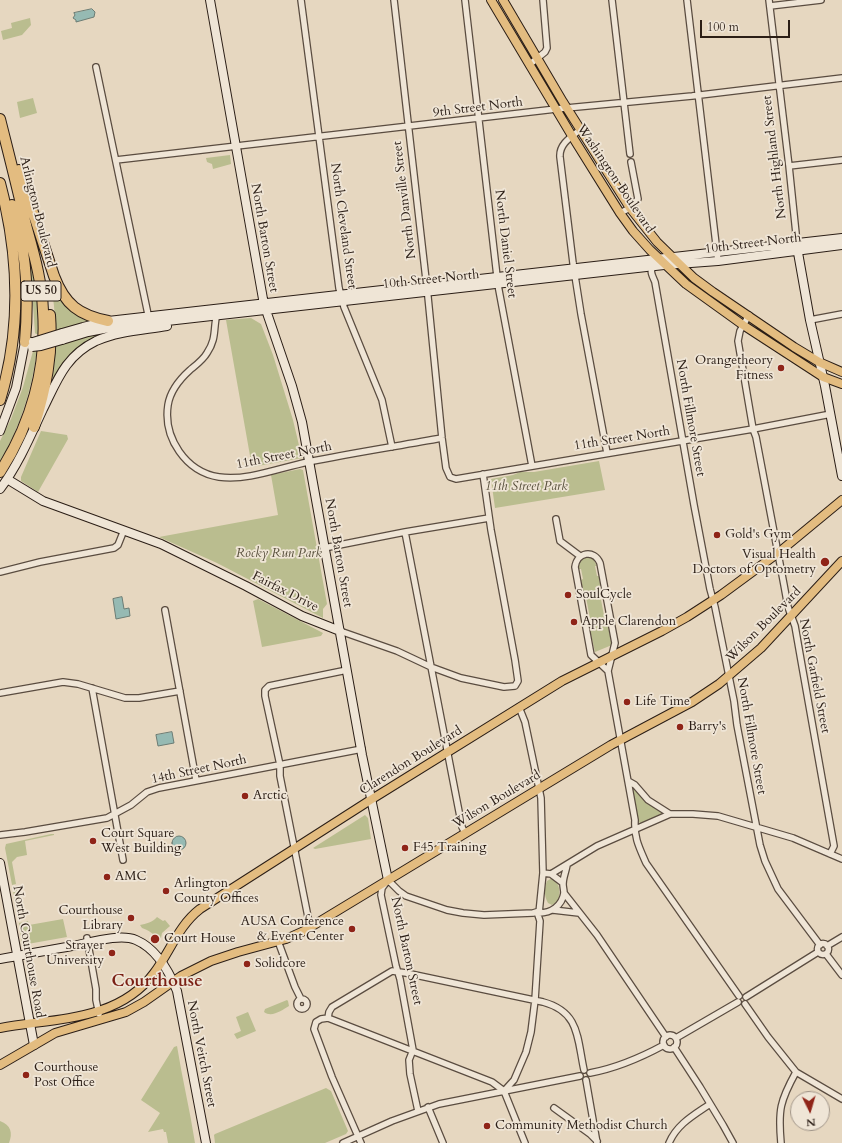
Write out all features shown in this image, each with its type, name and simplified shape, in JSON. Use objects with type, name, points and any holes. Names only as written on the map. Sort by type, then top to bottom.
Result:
[{"type":"highway","name":"Arlington Boulevard","points":[[0,119],[38,271],[43,302],[44,323],[40,372],[35,394],[24,425],[10,456],[4,476]]},
{"type":"highway","points":[[7,147],[20,172],[54,276],[61,292],[70,303],[82,313],[108,321]]},
{"type":"highway","points":[[0,178],[12,206],[25,261],[29,345]]},
{"type":"highway","name":"US 50","points":[[0,183],[11,234],[15,262],[16,291],[16,314],[12,347],[6,379],[0,400]]},
{"type":"highway","points":[[34,427],[49,370],[51,340],[49,296],[38,271]]},
{"type":"main road","name":"North Barton Street","points":[[210,0],[265,307],[298,405],[388,880]]},
{"type":"main road","name":"Washington Boulevard","points":[[491,0],[572,136],[620,212],[633,231],[657,258],[698,294],[743,325],[823,377],[842,384]]},
{"type":"main road","name":"Washington Boulevard","points":[[503,0],[580,130],[630,208],[657,242],[671,257],[703,284],[794,347],[820,362],[842,372]]},
{"type":"main road","name":"10th Street North","points":[[574,272],[718,261],[842,238]]},
{"type":"main road","name":"10th Street North","points":[[62,336],[83,326],[108,321],[149,320],[215,314],[574,272],[657,258],[716,252],[842,245]]},
{"type":"main road","name":"North Highland Street","points":[[797,247],[810,320],[831,414],[842,476]]},
{"type":"main road","points":[[0,489],[4,476],[21,455],[60,374],[68,362],[86,347],[102,339],[113,336],[215,314]]},
{"type":"main road","name":"10th Street North","points":[[29,345],[62,336],[149,320]]},
{"type":"main road","points":[[0,431],[16,388],[29,345]]},
{"type":"main road","name":"Fairfax Drive","points":[[4,476],[43,500],[161,544],[246,586],[302,616],[340,631]]},
{"type":"main road","name":"Clarendon Boulevard","points":[[0,1028],[63,1019],[99,1011],[114,1005],[139,989],[154,973],[183,925],[192,915],[372,799],[562,680],[662,631],[714,600],[778,553],[842,500]]},
{"type":"main road","name":"Wilson Boulevard","points":[[0,1065],[61,1030],[118,1015],[136,1007],[189,972],[215,959],[293,936],[620,740],[692,702],[729,676],[756,652],[842,560]]},
{"type":"main road","name":"North Courthouse Road","points":[[0,863],[34,1045]]},
{"type":"main road","name":"North Veitch Street","points":[[0,960],[87,941],[123,938],[135,939],[155,953],[177,991],[206,1143]]},
{"type":"street","name":"North Cleveland Street","points":[[301,0],[342,298],[382,400],[392,447]]},
{"type":"street","name":"North Danville Street","points":[[394,0],[446,468]]},
{"type":"street","name":"North Daniel Street","points":[[465,0],[497,281],[532,466]]},
{"type":"street","points":[[529,65],[538,59],[547,48],[543,0]]},
{"type":"street","points":[[612,0],[630,154]]},
{"type":"street","points":[[687,0],[718,261]]},
{"type":"street","points":[[770,3],[821,0]]},
{"type":"street","name":"North Highland Street","points":[[770,3],[797,247]]},
{"type":"street","points":[[96,67],[149,320]]},
{"type":"street","name":"9th Street North","points":[[116,160],[556,109],[698,95],[842,78]]},
{"type":"street","points":[[580,130],[572,136],[560,151],[574,272],[607,453]]},
{"type":"street","points":[[789,166],[842,160]]},
{"type":"street","points":[[620,212],[630,208],[638,199],[631,162]]},
{"type":"street","points":[[652,267],[657,258]]},
{"type":"street","name":"North Fillmore Street","points":[[652,267],[651,273],[655,282],[710,589],[714,600],[729,676],[760,845],[765,861],[778,889],[820,945]]},
{"type":"street","name":"11th Street North","points":[[215,314],[215,335],[210,348],[202,361],[182,377],[170,398],[167,418],[171,436],[184,459],[206,474],[219,477],[250,475],[309,461],[442,438]]},
{"type":"street","points":[[810,320],[842,314]]},
{"type":"street","name":"North Garfield Street","points":[[749,315],[740,331],[738,341],[753,429],[756,437],[788,607],[795,626],[834,846],[830,854]]},
{"type":"street","name":"11th Street North","points":[[446,468],[450,478],[456,479],[753,429],[831,414]]},
{"type":"street","points":[[324,548],[405,532],[489,518],[482,474]]},
{"type":"street","name":"Fairfax Drive","points":[[340,631],[397,651],[431,667],[481,683],[504,688],[515,686],[518,681],[515,660],[489,518]]},
{"type":"street","points":[[556,519],[560,541],[580,556]]},
{"type":"street","points":[[0,572],[40,562],[114,548],[118,545],[124,530]]},
{"type":"street","points":[[405,532],[447,752],[462,827],[465,833]]},
{"type":"street","points":[[608,671],[592,655],[575,565],[580,556],[589,554],[597,558],[600,567],[615,643],[608,671],[635,820],[634,829],[636,841],[646,863],[742,1005],[745,1004],[796,1072],[842,1099]]},
{"type":"street","points":[[165,610],[196,780]]},
{"type":"street","points":[[310,927],[280,776],[280,765],[264,696],[265,690],[269,686],[347,670]]},
{"type":"street","points":[[0,693],[63,682],[78,684],[125,698],[139,698],[180,691]]},
{"type":"street","points":[[92,688],[123,860]]},
{"type":"street","points":[[504,1091],[514,1080],[526,1052],[531,1032],[536,1000],[540,921],[538,915],[541,912],[543,873],[541,798],[525,722],[519,707]]},
{"type":"street","name":"14th Street North","points":[[0,835],[98,820],[115,814],[131,805],[153,789],[362,749]]},
{"type":"street","points":[[628,780],[635,785],[648,800],[670,814]]},
{"type":"street","points":[[551,874],[597,846],[670,814],[718,816],[793,838],[842,859]]},
{"type":"street","points":[[553,910],[560,903],[564,893],[563,883],[567,865]]},
{"type":"street","points":[[543,873],[551,874],[563,883]]},
{"type":"street","points":[[388,880],[406,896],[448,910],[463,913],[484,915],[533,913],[553,910],[579,913]]},
{"type":"street","name":"North Barton Street","points":[[388,880],[382,888],[381,895],[400,979],[413,1050],[409,1060],[409,1065],[418,1111]]},
{"type":"street","points":[[564,893],[597,935],[666,1036]]},
{"type":"street","points":[[818,952],[817,948],[820,945],[824,944],[827,946],[842,937]]},
{"type":"street","points":[[87,941],[100,1020]]},
{"type":"street","points":[[278,941],[300,999]]},
{"type":"street","points":[[826,954],[828,950],[827,946]]},
{"type":"street","points":[[818,952],[822,955],[826,954]]},
{"type":"street","points":[[676,1038],[742,995],[746,997],[818,952]]},
{"type":"street","points":[[826,954],[842,976]]},
{"type":"street","points":[[328,1018],[332,1007],[392,971],[536,1000],[550,1004],[564,1011],[572,1021],[576,1032],[584,1070]]},
{"type":"street","points":[[745,1004],[747,1001],[746,997]]},
{"type":"street","points":[[361,1143],[332,1077],[314,1028],[316,1022],[321,1019],[328,1018],[492,1082],[504,1091],[525,1143]]},
{"type":"street","points":[[666,1036],[671,1035],[676,1038]]},
{"type":"street","points":[[664,1045],[663,1040],[666,1036]]},
{"type":"street","points":[[674,1048],[676,1038]]},
{"type":"street","points":[[664,1045],[668,1048],[674,1048]]},
{"type":"street","points":[[597,1142],[586,1080],[589,1078],[590,1074],[630,1062],[664,1045]]},
{"type":"street","points":[[674,1048],[723,1124],[733,1143]]},
{"type":"street","points":[[584,1070],[588,1071],[590,1074]]},
{"type":"street","points":[[580,1076],[581,1072],[584,1070]]},
{"type":"street","points":[[782,1143],[780,1114],[782,1102],[796,1072]]},
{"type":"street","points":[[343,1143],[392,1120],[428,1107],[580,1076]]},
{"type":"street","points":[[580,1076],[582,1080],[586,1080]]},
{"type":"street","points":[[670,1143],[675,1131],[685,1121],[710,1104]]},
{"type":"street","points":[[428,1107],[443,1143]]},
{"type":"street","points":[[554,1108],[590,1134],[597,1142]]},
{"type":"green space","points":[[30,18],[31,25],[22,35],[3,40],[1,31],[12,28],[11,23]]},
{"type":"green space","points":[[33,98],[37,113],[20,118],[17,102]]},
{"type":"green space","points":[[230,155],[231,164],[213,169],[212,164],[207,162],[206,158]]},
{"type":"green space","points":[[33,227],[54,283],[87,319],[87,321],[60,330],[92,334],[138,327],[97,338],[52,382],[55,356],[54,306],[50,280]]},
{"type":"green space","points":[[30,263],[37,298],[38,334],[35,333]]},
{"type":"green space","points":[[251,318],[261,324],[273,355],[293,420],[302,458],[252,467],[226,320]]},
{"type":"green space","points":[[37,350],[32,379],[24,408],[14,435],[0,462],[0,441],[11,419],[23,387],[33,351]]},
{"type":"green space","points":[[41,431],[67,435],[68,439],[38,492],[21,481],[21,477]]},
{"type":"green space","name":"11th Street Park","points":[[599,461],[605,490],[495,508],[491,479],[513,475],[520,472],[534,472]]},
{"type":"green space","name":"Rocky Run Park","points":[[300,469],[303,470],[327,604],[323,609],[323,618],[217,563],[159,537],[278,515],[271,475]]},
{"type":"green space","points":[[582,558],[593,558],[597,566],[595,566],[597,576],[599,576],[601,589],[599,589],[606,626],[608,626],[612,645],[595,652],[590,630],[592,629],[585,592],[583,592],[581,580],[583,579],[581,569],[579,569],[579,563]]},
{"type":"green space","points":[[258,599],[323,633],[321,636],[262,647],[253,601]]},
{"type":"green space","points":[[634,788],[644,801],[661,811],[661,815],[641,823],[638,822],[632,789]]},
{"type":"green space","points":[[365,815],[368,818],[371,839],[315,849],[313,848]]},
{"type":"green space","points":[[51,834],[54,835],[25,841],[27,855],[17,857],[12,862],[16,884],[12,885],[5,848],[6,844]]},
{"type":"green space","points":[[552,878],[557,883],[560,892],[558,901],[552,905],[548,903],[546,898],[545,886],[547,881]]},
{"type":"green space","points":[[17,889],[22,915],[18,915],[13,891]]},
{"type":"green space","points":[[157,917],[163,921],[165,920],[170,926],[162,933],[161,938],[159,939],[149,931],[142,928],[140,925],[154,920]]},
{"type":"green space","points":[[63,919],[67,937],[22,945],[19,923],[28,921],[29,925]]},
{"type":"green space","points":[[287,1000],[289,1006],[280,1011],[274,1014],[267,1014],[264,1012],[265,1009]]},
{"type":"green space","points":[[248,1012],[256,1031],[237,1039],[234,1034],[241,1031],[236,1017]]},
{"type":"green space","points":[[177,1046],[195,1143],[168,1143],[166,1132],[164,1132],[163,1129],[148,1132],[160,1113],[141,1100],[174,1047]]},
{"type":"green space","points":[[326,1088],[331,1091],[348,1131],[346,1134],[325,1143],[215,1143],[215,1134]]},
{"type":"green space","points":[[0,1121],[9,1127],[11,1136],[9,1143],[0,1143]]},
{"type":"water","points":[[92,9],[95,12],[94,17],[76,22],[73,18],[75,15],[74,13]]},
{"type":"water","points":[[122,597],[124,609],[129,608],[130,616],[116,619],[113,599]]},
{"type":"water","points":[[172,732],[174,743],[158,746],[156,735]]},
{"type":"water","points":[[176,836],[182,836],[186,840],[186,846],[182,850],[176,850],[172,846],[172,840]]},
{"type":"place","name":"Orangetheory Fitness","points":[[781,368]]},
{"type":"place","name":"Gold's Gym","points":[[717,535]]},
{"type":"place","name":"Visual Health Doctors of Optometry","points":[[825,562]]},
{"type":"place","name":"SoulCycle","points":[[568,595]]},
{"type":"place","name":"Apple Clarendon","points":[[574,622]]},
{"type":"place","name":"Life Time","points":[[627,702]]},
{"type":"place","name":"Barry's","points":[[680,727]]},
{"type":"place","name":"Arctic","points":[[245,796]]},
{"type":"place","name":"Court Square West Building","points":[[93,841]]},
{"type":"place","name":"F45 Training","points":[[405,848]]},
{"type":"place","name":"AMC","points":[[107,877]]},
{"type":"place","name":"Arlington County Offices","points":[[166,891]]},
{"type":"place","name":"Courthouse Library","points":[[131,918]]},
{"type":"place","name":"AUSA Conference & Event Center","points":[[352,929]]},
{"type":"place","name":"Court House","points":[[155,939]]},
{"type":"place","name":"Strayer University","points":[[112,953]]},
{"type":"place","name":"Solidcore","points":[[247,964]]},
{"type":"place","name":"Courthouse Post Office","points":[[26,1075]]},
{"type":"place","name":"Community Methodist Church","points":[[487,1126]]},
{"type":"district","name":"Courthouse","points":[[157,982]]}]
